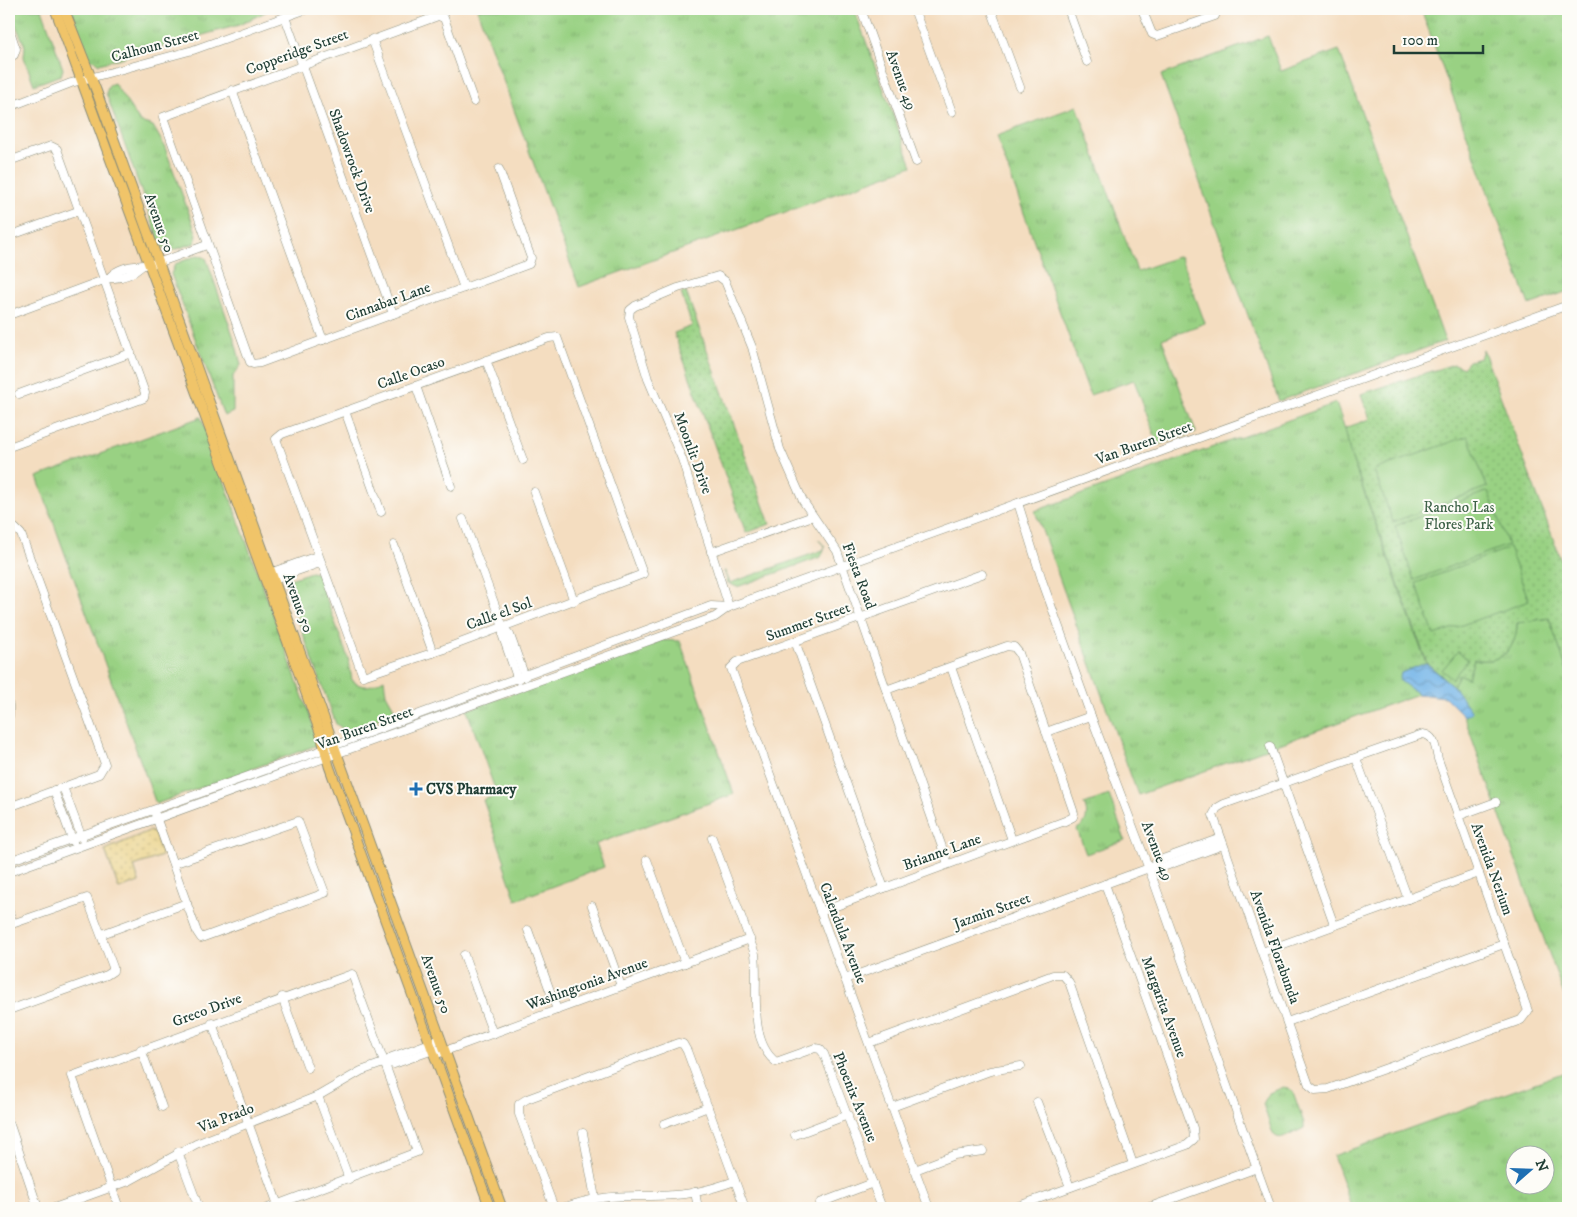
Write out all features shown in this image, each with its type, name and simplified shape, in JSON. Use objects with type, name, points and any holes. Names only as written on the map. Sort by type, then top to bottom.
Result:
[{"type":"main road","name":"Avenue 50","points":[[55,9],[86,79],[159,262],[269,577],[342,803],[490,1208]]},
{"type":"main road","name":"Avenue 50","points":[[64,9],[146,265],[336,749],[502,1208]]},
{"type":"main road","points":[[342,803],[355,824],[367,857],[377,863],[373,875],[392,928],[392,940]]},
{"type":"street","name":"Calhoun Street","points":[[9,106],[86,79],[193,50],[307,9]]},
{"type":"street","name":"Avenue 49","points":[[861,9],[916,162]]},
{"type":"street","points":[[914,9],[952,112]]},
{"type":"street","points":[[992,9],[1020,87]]},
{"type":"street","points":[[1068,9],[1087,62]]},
{"type":"street","points":[[1142,9],[1154,36],[1217,11]]},
{"type":"street","name":"Copperidge Street","points":[[207,244],[163,117],[372,39],[442,16],[474,102]]},
{"type":"street","name":"Shadowrock Drive","points":[[284,17],[393,314]]},
{"type":"street","points":[[9,28],[12,55]]},
{"type":"street","points":[[372,39],[464,288]]},
{"type":"street","points":[[232,90],[323,340]]},
{"type":"street","points":[[9,160],[54,146],[78,211],[107,279],[145,393],[144,398],[9,447]]},
{"type":"street","name":"Cinnabar Lane","points":[[207,244],[253,364],[323,340],[531,262],[499,169]]},
{"type":"street","points":[[9,236],[78,211]]},
{"type":"street","points":[[9,315],[107,279],[115,271],[132,265],[146,265],[159,262],[207,244]]},
{"type":"street","name":"Fiesta Road","points":[[630,310],[635,306],[678,288],[715,276],[721,277],[752,347],[767,409],[783,458],[795,485],[837,552],[948,864]]},
{"type":"street","name":"Van Buren Street","points":[[9,861],[153,809],[524,685],[715,616],[730,607],[1568,305]]},
{"type":"street","name":"Moonlit Drive","points":[[630,310],[629,317],[642,359],[674,436],[730,607]]},
{"type":"street","name":"Calle Ocaso","points":[[318,559],[276,439],[282,434],[345,411],[556,337],[581,399],[643,574]]},
{"type":"street","points":[[19,394],[131,353]]},
{"type":"street","points":[[486,360],[523,460]]},
{"type":"street","points":[[416,386],[451,486]]},
{"type":"street","points":[[345,411],[381,512]]},
{"type":"street","points":[[534,492],[574,601]]},
{"type":"street","name":"Avenue 49","points":[[1018,503],[1043,583],[1149,868],[1271,1208]]},
{"type":"street","points":[[711,552],[813,516]]},
{"type":"street","points":[[464,519],[503,627],[510,635],[524,685]]},
{"type":"street","points":[[9,807],[99,774],[104,769],[102,758],[21,534],[12,528]]},
{"type":"street","points":[[394,545],[433,653]]},
{"type":"street","points":[[269,577],[318,559]]},
{"type":"street","name":"Calle el Sol","points":[[318,559],[363,676],[433,653],[643,574]]},
{"type":"street","name":"Summer Street","points":[[731,668],[737,662],[982,574]]},
{"type":"street","name":"Van Buren Street","points":[[336,749],[521,676],[711,606],[730,607]]},
{"type":"street","points":[[795,641],[884,888]]},
{"type":"street","points":[[886,690],[1007,646],[1014,647],[1019,653],[1046,732],[1091,716]]},
{"type":"street","points":[[951,667],[1012,840]]},
{"type":"street","name":"Calendula Avenue","points":[[731,668],[929,1208]]},
{"type":"street","points":[[9,705],[9,715]]},
{"type":"street","name":"Brianne Lane","points":[[820,912],[1073,817],[1073,807],[1046,732]]},
{"type":"street","name":"Avenida Nerium","points":[[1315,1090],[1328,1089],[1521,1020],[1527,1014],[1528,1006],[1458,816],[1434,740],[1427,734],[1419,734],[1356,758]]},
{"type":"street","points":[[1270,746],[1334,925]]},
{"type":"street","name":"Van Buren Street","points":[[9,872],[156,819],[326,752]]},
{"type":"street","points":[[1284,784],[1356,758],[1408,899]]},
{"type":"street","name":"Avenida Florabunda","points":[[1284,784],[1224,804],[1214,812],[1213,819],[1309,1085],[1315,1090]]},
{"type":"street","points":[[63,787],[84,844]]},
{"type":"street","points":[[54,790],[75,848]]},
{"type":"street","points":[[1458,816],[1496,802]]},
{"type":"street","points":[[153,809],[187,903],[201,938],[325,893],[298,820],[173,864]]},
{"type":"street","points":[[712,838],[750,939]]},
{"type":"street","name":"Jazmin Street","points":[[845,979],[1149,868],[1160,860],[1222,841]]},
{"type":"street","points":[[647,860],[685,962]]},
{"type":"street","points":[[1262,952],[1479,874]]},
{"type":"street","name":"Margarita Avenue","points":[[1105,884],[1193,1128],[1194,1139],[1187,1145],[1132,1164]]},
{"type":"street","points":[[9,912],[11,924],[87,898],[102,934],[113,971],[9,1010]]},
{"type":"street","points":[[102,934],[187,903]]},
{"type":"street","points":[[592,906],[621,986]]},
{"type":"street","points":[[528,930],[557,1010]]},
{"type":"street","name":"Washingtonia Avenue","points":[[432,1049],[492,1034],[750,939]]},
{"type":"street","name":"Phoenix Avenue","points":[[750,939],[755,954],[757,970],[756,1015],[768,1052],[776,1062],[815,1048],[820,1049],[824,1054],[882,1208]]},
{"type":"street","points":[[1287,1022],[1504,944]]},
{"type":"street","points":[[464,954],[492,1034]]},
{"type":"street","name":"Greco Drive","points":[[111,1188],[72,1076],[282,997],[352,974],[386,1062]]},
{"type":"street","points":[[869,1043],[1053,975],[1058,974],[1066,978],[1132,1164],[1012,1208]]},
{"type":"street","points":[[282,997],[308,1068]]},
{"type":"street","points":[[212,1023],[278,1205]]},
{"type":"street","points":[[554,1208],[519,1114],[519,1104],[527,1099],[674,1044],[683,1044],[687,1051],[745,1208]]},
{"type":"street","name":"Via Prado","points":[[54,1208],[142,1175],[178,1152],[318,1096],[361,1071],[386,1062],[392,1056],[444,1045]]},
{"type":"street","points":[[141,1049],[162,1107]]},
{"type":"street","points":[[268,1208],[417,1152],[386,1062]]},
{"type":"street","points":[[892,1107],[990,1071],[1021,1066]]},
{"type":"street","points":[[318,1096],[349,1179]]},
{"type":"street","points":[[1037,1102],[1070,1187]]},
{"type":"street","points":[[664,1124],[708,1107]]},
{"type":"street","points":[[795,1135],[848,1114]]},
{"type":"street","points":[[9,1122],[38,1208]]},
{"type":"street","points":[[583,1133],[595,1198]]},
{"type":"street","points":[[915,1170],[954,1155],[982,1151]]},
{"type":"street","points":[[178,1152],[199,1208]]},
{"type":"street","points":[[1147,1208],[1256,1168]]},
{"type":"street","points":[[563,1208],[595,1198],[616,1195],[675,1195],[695,1192],[735,1181]]},
{"type":"street","points":[[820,1203],[873,1183]]},
{"type":"street","points":[[111,1188],[119,1208]]},
{"type":"street","points":[[695,1192],[698,1208]]},
{"type":"green space","points":[[9,9],[42,9],[63,69],[61,75],[34,85],[24,57],[25,46]]},
{"type":"green space","points":[[71,9],[271,9],[239,25],[99,64],[94,60],[90,61]]},
{"type":"green space","points":[[477,9],[854,9],[912,166],[579,287]]},
{"type":"green space","points":[[1421,9],[1568,9],[1568,291],[1529,305]]},
{"type":"green space","points":[[1268,36],[1281,71],[1339,50],[1445,341],[1279,401],[1161,75]]},
{"type":"green space","points":[[114,83],[140,122],[153,126],[164,145],[197,235],[195,243],[170,251],[161,246],[106,93],[109,85]]},
{"type":"green space","points":[[1077,106],[1137,271],[1180,256],[1205,323],[1162,339],[1196,432],[1158,445],[1134,380],[1090,395],[996,136]]},
{"type":"green space","points":[[198,255],[206,258],[235,341],[241,365],[233,376],[233,412],[224,416],[171,274],[175,264]]},
{"type":"green space","points":[[686,292],[770,524],[746,533],[674,333],[692,326],[681,293]]},
{"type":"green space","name":"Rancho Las Flores Park","points":[[1483,349],[1568,579],[1568,673],[1549,618],[1517,623],[1514,640],[1505,653],[1492,660],[1474,659],[1468,678],[1459,674],[1453,686],[1427,663],[1350,453],[1345,428],[1370,419],[1361,394],[1454,364],[1463,368],[1469,361],[1480,358]]},
{"type":"green space","points":[[1336,403],[1347,435],[1350,453],[1426,663],[1401,673],[1400,680],[1418,694],[1138,795],[1035,511]]},
{"type":"green space","points":[[201,417],[320,744],[156,804],[37,477]]},
{"type":"green space","points":[[1468,436],[1487,487],[1393,522],[1374,470]]},
{"type":"green space","points":[[1488,491],[1508,545],[1414,580],[1395,526]]},
{"type":"green space","points":[[825,547],[821,557],[737,587],[728,583],[724,571],[730,583],[823,550]]},
{"type":"green space","points":[[1509,548],[1529,601],[1434,635],[1416,583]]},
{"type":"green space","points":[[311,572],[317,573],[348,658],[352,680],[360,685],[368,686],[384,679],[386,694],[396,712],[346,731],[336,724],[286,587],[290,579]]},
{"type":"green space","points":[[1549,618],[1568,673],[1568,1006],[1464,716],[1471,711],[1453,686],[1459,674],[1468,678],[1474,659],[1492,660],[1505,653],[1514,640],[1517,623]]},
{"type":"green space","points":[[662,640],[680,641],[734,794],[596,844],[604,867],[516,900],[483,800],[497,795],[467,710]]},
{"type":"green space","points":[[1458,651],[1468,660],[1452,679],[1442,670]]},
{"type":"green space","points":[[1109,795],[1125,840],[1086,854],[1077,829],[1085,822],[1086,811],[1084,804]]},
{"type":"green space","points":[[1568,1071],[1568,1208],[1352,1208],[1333,1156]]},
{"type":"green space","points":[[1284,1087],[1293,1092],[1304,1128],[1283,1138],[1273,1134],[1263,1104],[1269,1093]]},
{"type":"sand","points":[[149,831],[154,833],[162,856],[134,866],[139,882],[119,889],[105,850]]},
{"type":"water","points":[[1426,663],[1453,686],[1472,712],[1464,716],[1445,697],[1418,694],[1399,680],[1401,673]]},
{"type":"place","name":"CVS Pharmacy","points":[[416,789]]}]
